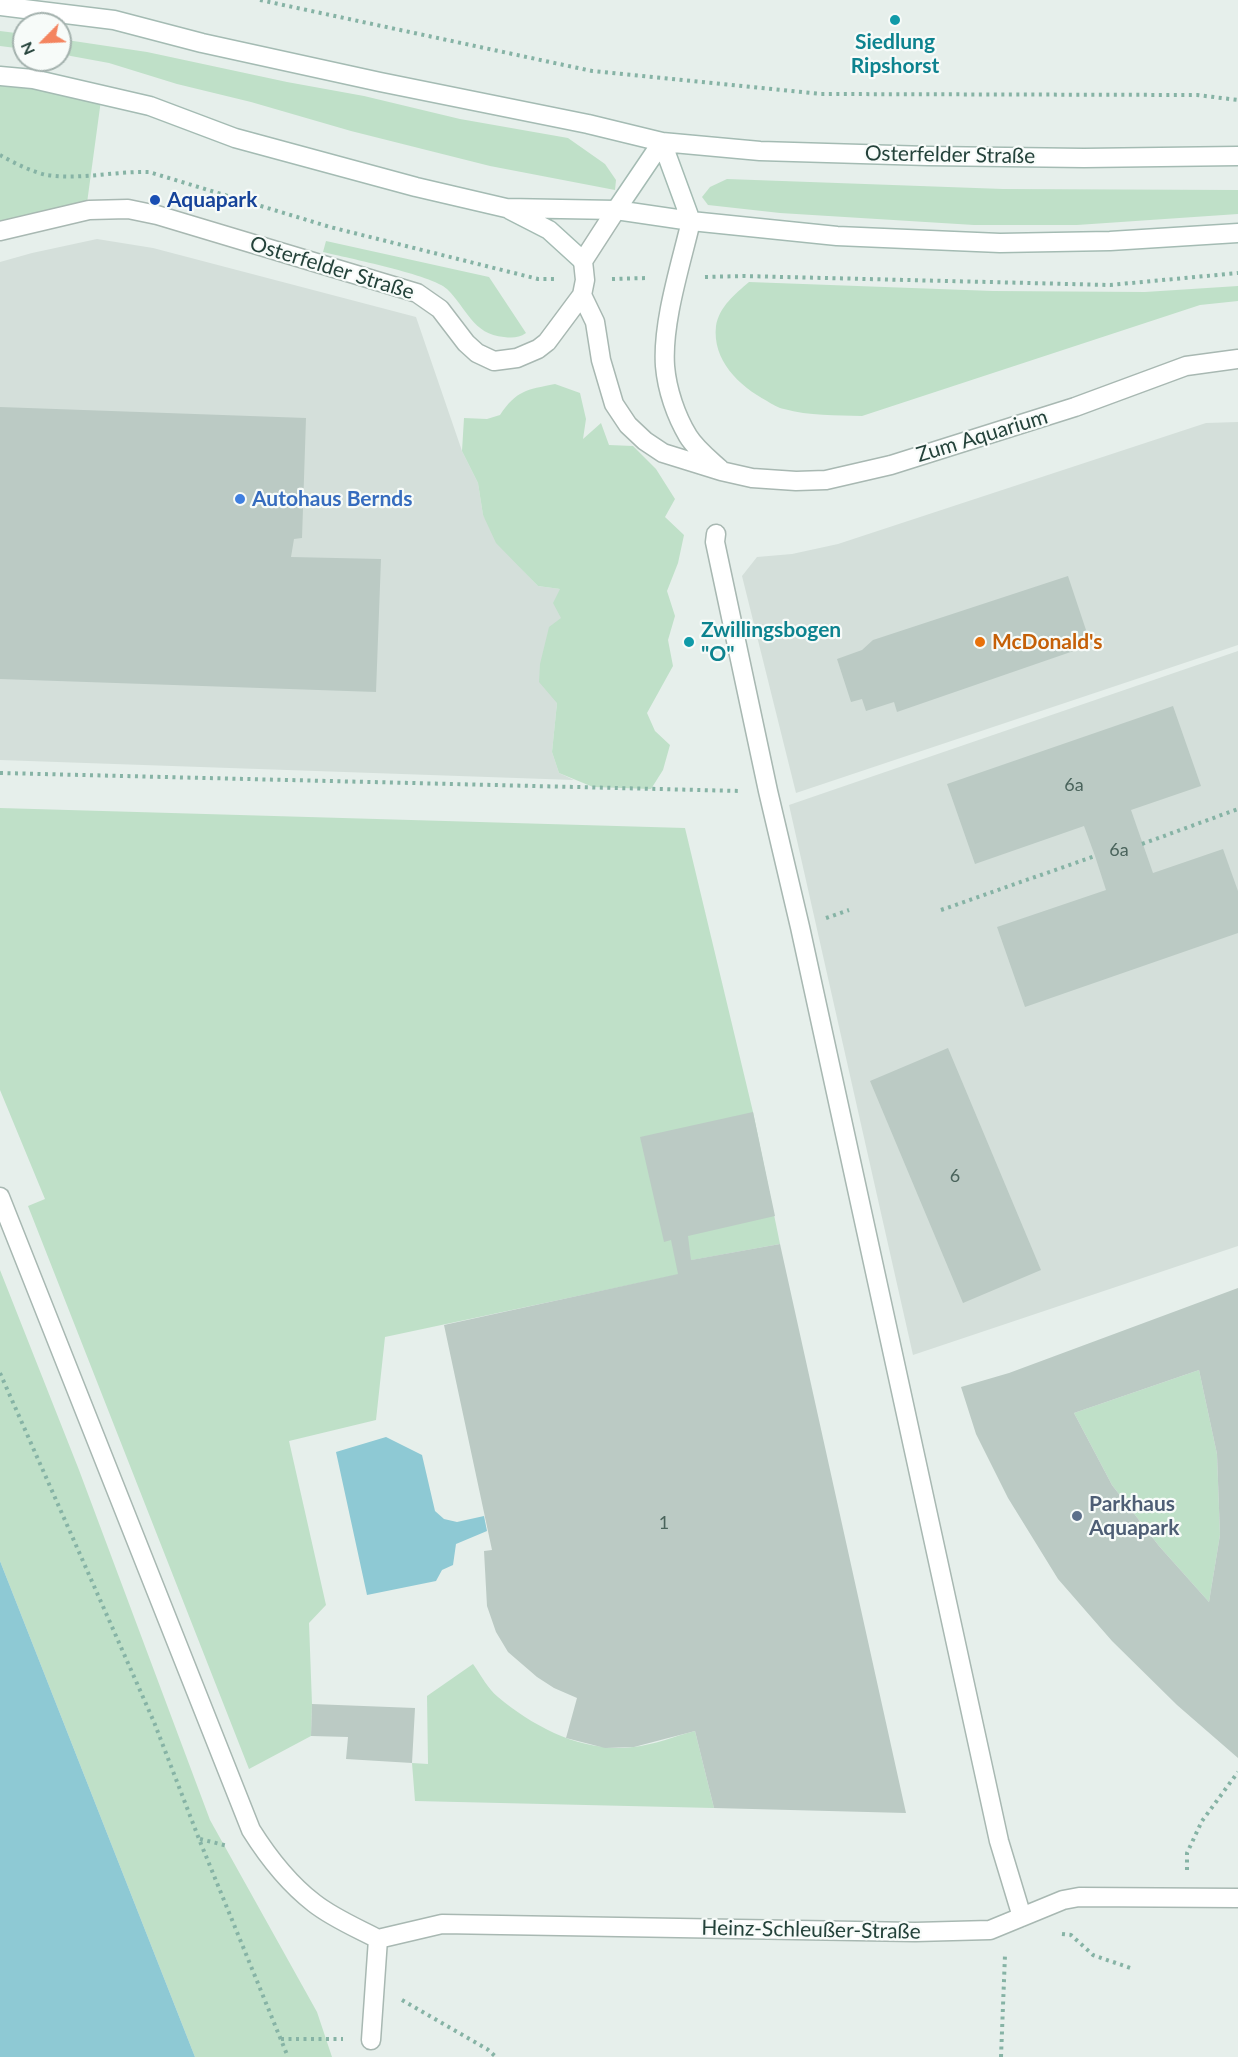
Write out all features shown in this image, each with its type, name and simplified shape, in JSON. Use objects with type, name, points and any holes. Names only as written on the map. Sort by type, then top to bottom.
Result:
[{"type":"street","name":"Osterfelder Straße","points":[[0,6],[114,20],[202,43],[588,124],[662,142],[760,151],[928,156],[1084,158],[1238,156]]},
{"type":"street","points":[[0,76],[33,79],[131,101],[236,138],[394,181],[506,208],[616,210],[691,221],[837,236],[1000,243],[1110,241],[1238,233]]},
{"type":"street","points":[[583,288],[583,261],[662,142]]},
{"type":"street","points":[[662,142],[691,221],[670,311],[665,352],[668,384],[689,437],[721,471]]},
{"type":"street","name":"Osterfelder Straße","points":[[0,231],[88,210],[128,208],[157,215],[417,293],[440,309],[471,348],[485,358],[494,361],[517,358],[538,349],[547,342],[583,288]]},
{"type":"street","points":[[506,208],[549,231],[583,261]]},
{"type":"street","name":"Zum Aquarium","points":[[583,288],[595,322],[614,404],[628,425],[645,441],[663,453],[752,478],[796,482],[826,480],[891,465],[1075,407],[1186,366],[1238,359]]},
{"type":"street","points":[[716,534],[715,542],[768,791],[803,938],[999,1841],[1022,1917]]},
{"type":"street","points":[[0,1197],[251,1830],[286,1878],[315,1904],[378,1939],[371,2040]]},
{"type":"street","name":"Heinz-Schleußer-Straße","points":[[378,1939],[442,1924],[957,1932],[990,1930],[1062,1900],[1079,1897],[1238,1898]]},
{"type":"path","points":[[260,0],[592,71],[626,75],[821,94],[1197,95],[1238,100]]},
{"type":"path","points":[[0,155],[46,175],[149,172],[330,227],[583,288],[678,277],[744,276],[1110,285],[1238,273]]},
{"type":"path","points":[[0,773],[768,791]]},
{"type":"path","points":[[1142,844],[1238,809]]},
{"type":"path","points":[[940,910],[1095,856]]},
{"type":"path","points":[[0,1373],[154,1722],[288,2057]]},
{"type":"path","points":[[1186,1898],[1187,1853],[1202,1821],[1238,1772]]},
{"type":"path","points":[[1055,1933],[1071,1935],[1093,1955],[1133,1969]]},
{"type":"path","points":[[1000,2057],[1005,1948]]},
{"type":"path","points":[[375,1984],[487,2049],[496,2057]]},
{"type":"path","points":[[281,2039],[371,2040]]},
{"type":"shaded area","name":"Autohaus Bernds","points":[[97,239],[153,248],[416,317],[462,451],[478,483],[483,515],[523,570],[538,586],[560,589],[557,703],[552,752],[559,773],[574,780],[0,760],[0,262]]},
{"type":"shaded area","points":[[1238,422],[1238,645],[796,793],[742,576],[757,557],[792,554],[838,544],[1206,423]]},
{"type":"shaded area","points":[[1238,651],[1238,1246],[913,1355],[789,805]]},
{"type":"green space","points":[[0,31],[12,32],[12,48],[0,46]]},
{"type":"green space","points":[[72,41],[147,52],[364,96],[460,119],[568,138],[605,164],[616,180],[615,190],[490,166],[177,84],[109,63],[72,56]]},
{"type":"green space","points":[[0,80],[101,100],[87,203],[0,226]]},
{"type":"green space","points":[[727,179],[1003,189],[1238,190],[1238,214],[1077,225],[974,225],[780,213],[708,205],[702,197],[710,187]]},
{"type":"green space","points":[[326,241],[489,277],[526,333],[510,338],[493,335],[477,326],[454,296],[439,284],[408,273],[323,252]]},
{"type":"green space","points":[[749,282],[993,291],[1145,292],[1238,286],[1238,301],[1200,305],[862,416],[832,415],[803,413],[775,406],[747,388],[723,361],[716,338],[718,319],[728,301]]},
{"type":"green space","points":[[555,384],[580,393],[586,419],[583,439],[601,423],[609,445],[633,446],[656,469],[675,499],[665,517],[684,535],[678,563],[667,591],[675,616],[668,640],[673,666],[647,713],[655,731],[670,745],[663,770],[651,789],[593,787],[559,773],[552,752],[557,703],[539,682],[540,664],[549,627],[561,618],[553,603],[560,589],[538,586],[496,543],[483,515],[478,483],[462,451],[464,418],[487,419],[500,415],[512,400],[523,392]]},
{"type":"green space","points":[[0,808],[685,828],[753,1112],[780,1244],[692,1260],[695,1271],[385,1337],[376,1420],[289,1441],[326,1605],[309,1623],[311,1736],[249,1769],[28,1206],[45,1199],[0,1090]]},
{"type":"green space","points":[[0,1270],[79,1470],[210,1820],[317,2012],[332,2057],[195,2057],[0,1561]]},
{"type":"green space","points":[[1199,1370],[1217,1454],[1220,1535],[1209,1602],[1159,1546],[1112,1485],[1074,1413]]},
{"type":"green space","points":[[473,1664],[491,1690],[512,1708],[544,1728],[579,1742],[615,1748],[633,1747],[695,1731],[714,1808],[415,1801],[412,1763],[428,1764],[427,1696]]},
{"type":"water","points":[[386,1437],[422,1455],[435,1511],[444,1519],[457,1522],[484,1516],[487,1531],[456,1544],[453,1565],[442,1570],[436,1581],[367,1595],[336,1452]]},
{"type":"water","points":[[0,1561],[195,2057],[0,2057]]},
{"type":"building","points":[[0,407],[306,418],[302,538],[294,539],[291,557],[381,559],[376,692],[0,679]]},
{"type":"building","name":"McDonald's","points":[[1068,576],[1091,645],[897,712],[894,702],[866,711],[862,699],[851,702],[837,659],[862,650],[873,640]]},
{"type":"building","points":[[1173,706],[1201,786],[1131,810],[1153,873],[1223,849],[1238,891],[1238,933],[1025,1007],[997,927],[1106,890],[1095,856],[1084,826],[975,864],[947,784]]},
{"type":"building","points":[[948,1048],[1041,1270],[963,1303],[870,1081]]},
{"type":"building","points":[[753,1112],[775,1216],[688,1236],[691,1260],[780,1244],[906,1813],[714,1808],[695,1731],[634,1747],[605,1748],[566,1738],[577,1698],[554,1688],[537,1677],[508,1652],[496,1632],[487,1606],[484,1551],[492,1550],[444,1325],[678,1274],[671,1240],[664,1242],[640,1137]]},
{"type":"building","name":"Parkhaus Aquapark","points":[[1238,1288],[1238,1758],[1177,1705],[1112,1641],[1058,1579],[1008,1498],[976,1434],[961,1387],[1009,1373]],"holes":[[[1199,1370],[1217,1454],[1220,1535],[1209,1602],[1159,1546],[1112,1485],[1074,1413]]]},
{"type":"building","points":[[312,1704],[415,1708],[412,1763],[346,1759],[348,1737],[311,1736]]},
{"type":"place","name":"Siedlung Ripshorst","points":[[895,20]]},
{"type":"place","name":"Aquapark","points":[[155,200]]},
{"type":"place","name":"Autohaus Bernds","points":[[240,499]]},
{"type":"place","name":"Zwillingsbogen \"O\"","points":[[689,642]]},
{"type":"place","name":"McDonald's","points":[[980,642]]},
{"type":"place","name":"Parkhaus Aquapark","points":[[1077,1516]]}]
